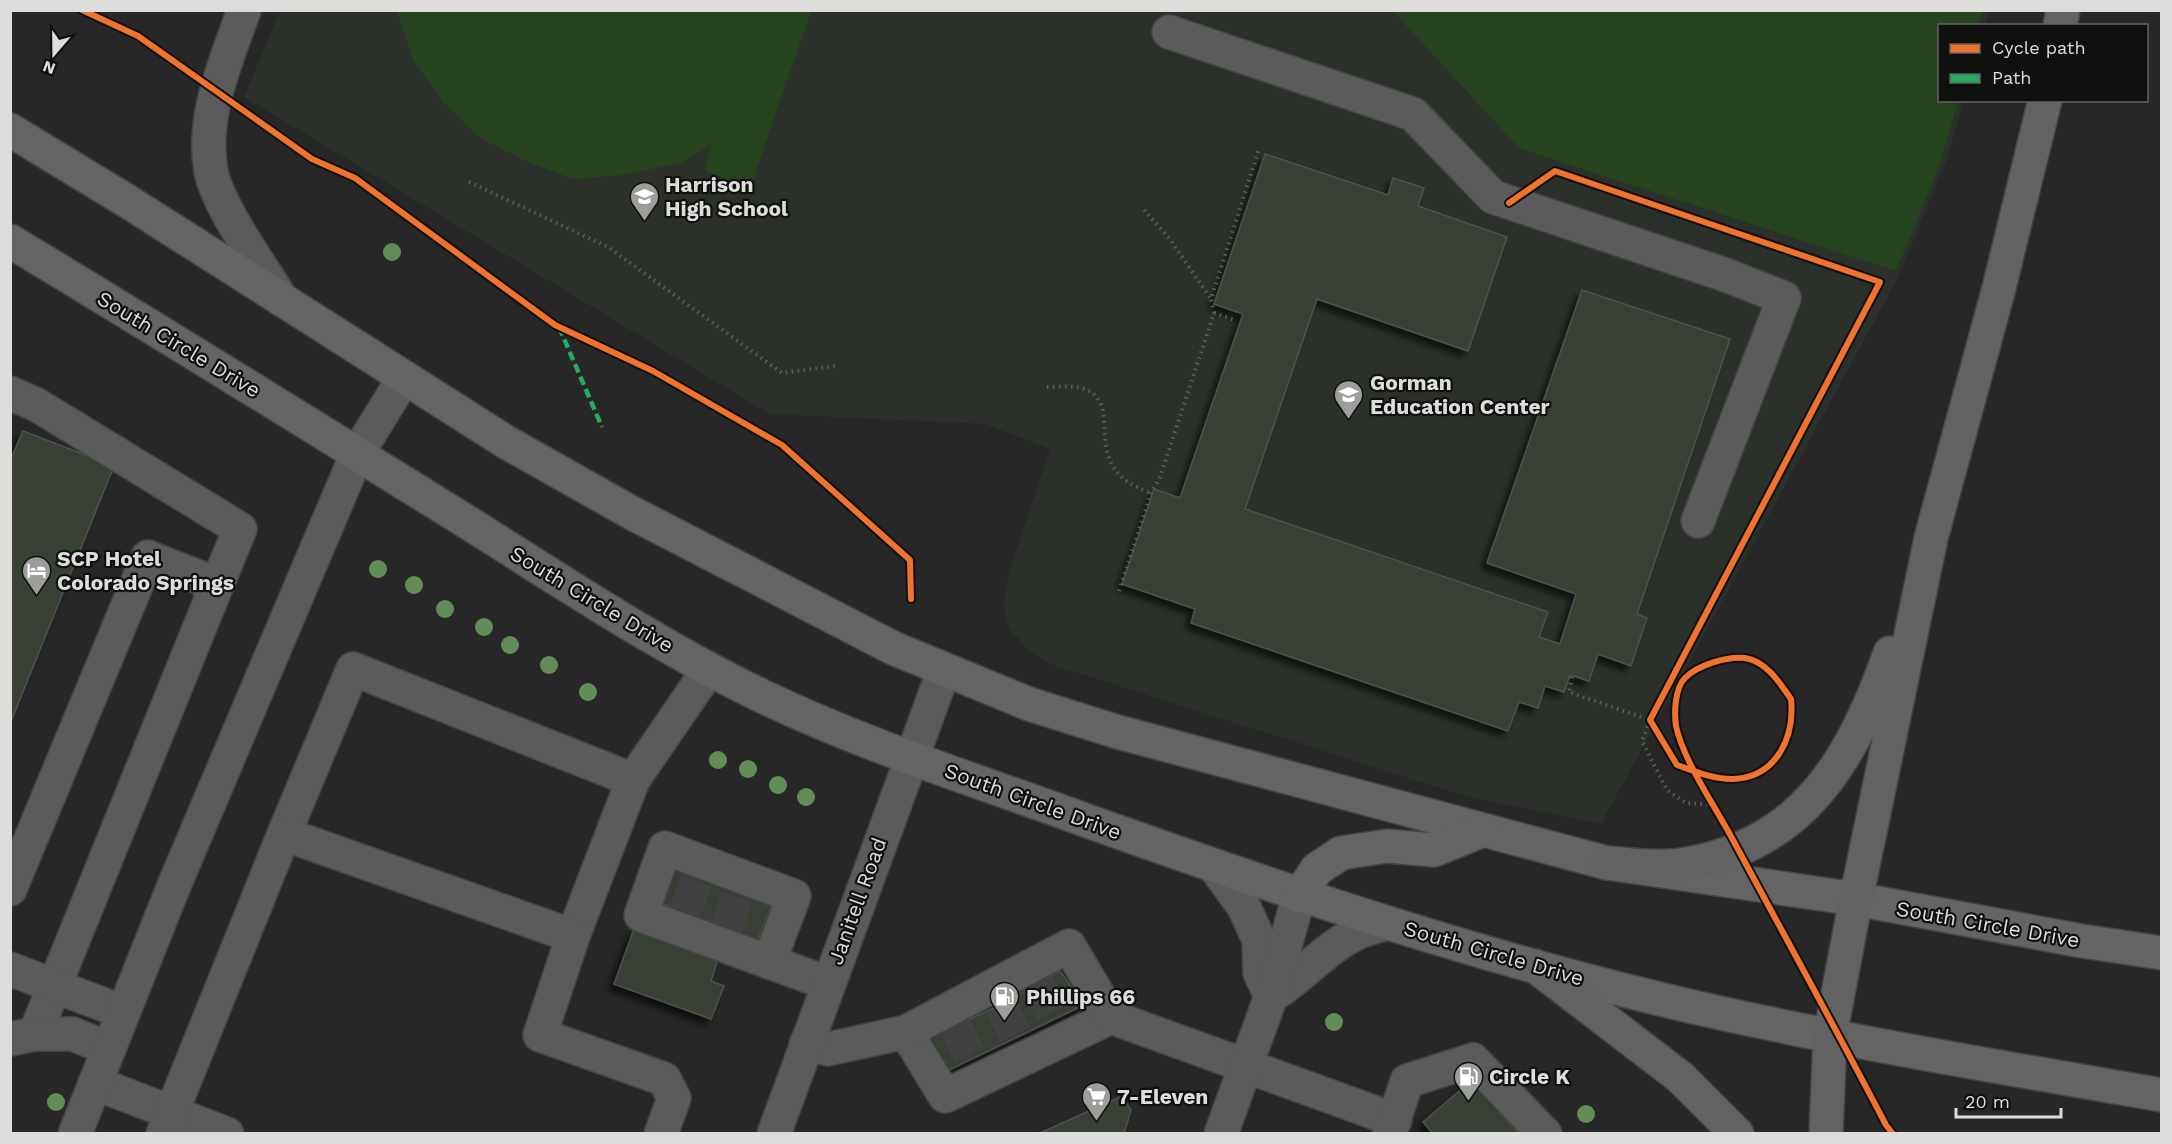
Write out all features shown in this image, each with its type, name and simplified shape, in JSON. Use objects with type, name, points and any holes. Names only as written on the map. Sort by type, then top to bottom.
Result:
[{"type":"highway","points":[[1826,1134],[1830,1036],[1931,538],[1999,288],[2045,102]]},
{"type":"highway","points":[[1607,863],[1678,866],[1713,859],[1759,842],[1799,812],[1827,781],[1848,751],[1870,710],[1931,538]]},
{"type":"highway","points":[[1534,966],[1680,1077],[1737,1134]]},
{"type":"main road","name":"South Circle Drive","points":[[10,130],[506,442],[668,534],[893,648],[1029,704],[1118,732],[1607,863],[1856,899],[2082,941],[2162,952]]},
{"type":"main road","name":"South Circle Drive","points":[[10,241],[589,599],[709,669],[766,698],[911,757],[1299,897],[1534,966],[1706,1010],[1830,1036],[2162,1095]]},
{"type":"main road","points":[[1299,897],[1317,869],[1341,853],[1387,846],[1434,850],[1481,831]]},
{"type":"street","points":[[244,10],[216,93],[208,138],[212,173],[224,204],[282,300]]},
{"type":"street","points":[[1169,32],[1413,114],[1493,197],[1784,298],[1698,521]]},
{"type":"street","points":[[75,1134],[123,1012],[357,454],[404,378]]},
{"type":"street","points":[[10,393],[38,405],[240,530],[54,984],[19,1043]]},
{"type":"street","points":[[10,889],[148,557],[206,580],[212,597]]},
{"type":"street","points":[[167,1123],[353,669],[633,780]]},
{"type":"street","points":[[661,1134],[674,1098],[664,1079],[540,1035],[573,936],[633,780],[709,669]]},
{"type":"street","name":"Janitell Road","points":[[774,1134],[827,983],[944,670]]},
{"type":"street","points":[[284,834],[573,936]]},
{"type":"street","points":[[770,962],[794,896],[741,885],[701,870],[665,848],[640,915],[682,921],[724,936],[770,962],[827,983]]},
{"type":"street","points":[[1215,867],[1244,907],[1259,940],[1260,973],[1271,996]]},
{"type":"street","points":[[1221,1134],[1271,996],[1299,897]]},
{"type":"street","points":[[1271,996],[1291,984],[1315,962],[1351,936],[1386,922]]},
{"type":"street","points":[[806,1044],[828,1049],[906,1032],[950,1018],[1033,975],[1069,946],[1111,1017]]},
{"type":"street","points":[[10,969],[123,1012]]},
{"type":"street","points":[[906,1032],[945,1096],[976,1069],[1059,1029],[1111,1017],[1247,1065],[1392,1127],[1407,1081],[1473,1060],[1545,1134]]},
{"type":"street","points":[[19,1043],[73,1034],[109,1049]]},
{"type":"street","points":[[95,1083],[167,1123],[227,1134]]},
{"type":"path","points":[[1211,299],[1259,149]]},
{"type":"path","points":[[469,182],[608,247],[782,374],[835,366]]},
{"type":"path","points":[[1119,591],[1214,314],[1211,299],[1169,238],[1144,210]]},
{"type":"path","points":[[1214,314],[1234,320]]},
{"type":"path","points":[[1047,387],[1079,388],[1093,393],[1100,403],[1104,449],[1114,469],[1131,487],[1151,494]]},
{"type":"path","points":[[1572,677],[1569,692],[1650,720],[1642,741],[1667,789],[1686,802],[1715,805]]},
{"type":"shaded area","name":"Gorman Education Center","points":[[280,11],[1989,11],[1985,24],[1938,24],[1938,102],[1964,102],[1948,156],[1900,274],[1601,824],[1468,797],[1053,665],[1027,649],[1010,629],[1003,606],[1009,572],[1050,449],[985,424],[770,414],[244,97]]},
{"type":"green space","points":[[397,10],[811,11],[750,188],[705,171],[711,145],[682,162],[623,175],[574,179],[530,163],[482,139],[444,103],[413,60]]},
{"type":"green space","points":[[1393,11],[1983,11],[1979,24],[1938,24],[1938,102],[1958,102],[1939,166],[1896,271],[1519,148]]},
{"type":"building","points":[[1265,154],[1388,195],[1393,178],[1424,188],[1418,206],[1507,237],[1468,351],[1317,299],[1245,509],[1548,612],[1539,637],[1560,644],[1576,594],[1487,563],[1582,290],[1730,339],[1637,614],[1647,618],[1631,666],[1598,654],[1589,681],[1570,675],[1564,692],[1545,686],[1538,708],[1519,702],[1508,731],[1191,623],[1195,609],[1122,584],[1154,489],[1180,498],[1243,314],[1214,304]]},
{"type":"building","name":"SCP Hotel Colorado Springs","points":[[23,431],[114,466],[10,724],[10,461]]},
{"type":"building","points":[[666,865],[771,906],[758,940],[653,900]]},
{"type":"building","points":[[634,929],[718,959],[711,981],[724,986],[711,1019],[614,984]]},
{"type":"building","name":"Phillips 66","points":[[1060,971],[1084,1005],[947,1071],[929,1038],[1000,1005]]},
{"type":"building","name":"Circle K","points":[[1471,1081],[1519,1134],[1433,1134],[1423,1122]]},
{"type":"building","name":"7-Eleven","points":[[1122,1096],[1131,1110],[1124,1134],[1038,1134]]},
{"type":"tunnel","points":[[685,912],[698,877]]},
{"type":"tunnel","points":[[726,928],[738,893]]},
{"type":"tunnel","points":[[1037,983],[1054,1019]]},
{"type":"tunnel","points":[[1000,1005],[1017,1037]]},
{"type":"tunnel","points":[[955,1025],[972,1060]]},
{"type":"marked path","points":[[559,327],[602,427]]},
{"type":"cycle path","points":[[82,10],[138,36],[312,159],[355,178],[555,325],[653,371],[782,445],[910,560],[911,599]]},
{"type":"cycle path","points":[[1509,203],[1555,171],[1880,282],[1650,720],[1677,765],[1690,770],[1697,772],[1718,778],[1747,777],[1760,772],[1780,753],[1790,728],[1791,699],[1772,674],[1760,663],[1745,658],[1722,660],[1697,669],[1682,682],[1676,700],[1676,726],[1685,754],[1693,769],[1701,784],[1733,840],[1886,1125],[1893,1134]]},
{"type":"place","name":"Harrison High School","points":[[644,222]]},
{"type":"place","name":"Gorman Education Center","points":[[1349,420]]},
{"type":"place","name":"SCP Hotel Colorado Springs","points":[[36,596]]},
{"type":"place","name":"Phillips 66","points":[[1005,1022]]},
{"type":"place","name":"Circle K","points":[[1468,1102]]},
{"type":"place","name":"7-Eleven","points":[[1096,1122]]}]
